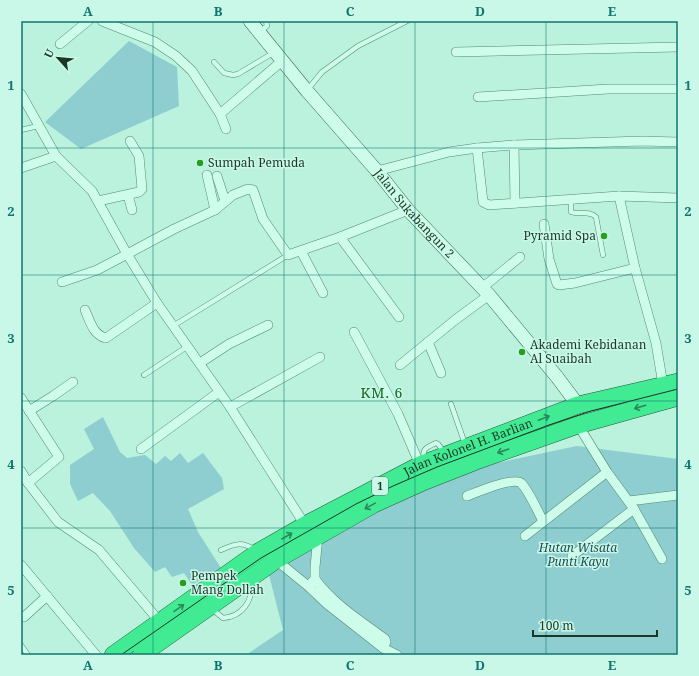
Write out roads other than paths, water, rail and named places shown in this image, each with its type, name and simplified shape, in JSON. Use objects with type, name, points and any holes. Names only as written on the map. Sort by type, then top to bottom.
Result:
[{"type":"highway","name":"Jalan Kolonel H. Barlian","points":[[146,653],[276,560],[374,504],[407,480],[423,464],[578,405],[670,384]]},
{"type":"highway","name":"Jalan Kolonel H. Barlian","points":[[113,655],[258,552],[305,525],[407,480],[476,461],[578,425],[678,397]]},
{"type":"street","points":[[60,44],[88,21]]},
{"type":"street","points":[[102,21],[116,24],[155,42],[176,56],[192,71],[220,114],[226,129]]},
{"type":"street","name":"Jalan Sukabangun 2","points":[[250,21],[307,91],[377,171],[408,210],[486,292],[553,372],[578,405]]},
{"type":"street","points":[[456,52],[678,47]]},
{"type":"street","points":[[220,114],[278,56]]},
{"type":"street","points":[[478,97],[608,89],[678,89]]},
{"type":"street","points":[[21,94],[56,156],[92,190],[127,254],[157,303],[230,407],[305,525]]},
{"type":"street","points":[[98,201],[128,195],[139,192],[142,189],[139,156],[130,141]]},
{"type":"street","points":[[377,171],[449,152],[477,148],[514,145],[643,141],[678,142]]},
{"type":"street","points":[[514,145],[515,203]]},
{"type":"street","points":[[477,148],[483,202],[489,205],[619,196],[678,198]]},
{"type":"street","points":[[21,168],[56,156]]},
{"type":"street","points":[[207,175],[215,210]]},
{"type":"street","points":[[217,176],[225,201]]},
{"type":"street","points":[[62,282],[97,270],[215,210],[225,201],[248,189],[253,190],[263,219],[288,255],[340,237],[408,210]]},
{"type":"street","points":[[128,195],[132,210]]},
{"type":"street","points":[[619,196],[635,268],[656,343],[670,384]]},
{"type":"street","points":[[544,224],[549,259],[557,284],[559,285],[575,283],[635,268]]},
{"type":"street","points":[[340,237],[399,317]]},
{"type":"street","points":[[301,251],[323,293]]},
{"type":"street","points":[[400,365],[486,292],[520,257]]},
{"type":"street","points":[[85,310],[96,333],[106,338],[157,303]]},
{"type":"street","points":[[200,363],[229,344],[268,325]]},
{"type":"street","points":[[354,332],[423,464]]},
{"type":"street","points":[[428,342],[441,373]]},
{"type":"street","points":[[230,407],[320,356]]},
{"type":"street","points":[[29,411],[54,396],[73,382]]},
{"type":"street","points":[[141,449],[219,392]]},
{"type":"street","points":[[21,398],[59,457],[28,484]]},
{"type":"street","points":[[578,425],[607,472],[634,509],[662,559]]},
{"type":"street","points":[[21,471],[28,484],[58,522],[99,550],[160,622]]},
{"type":"street","points":[[525,536],[607,472]]},
{"type":"street","points":[[467,496],[508,482],[517,481],[521,483],[525,489],[543,521]]},
{"type":"street","points":[[628,501],[678,495]]},
{"type":"street","points":[[572,556],[634,509]]},
{"type":"street","points":[[318,536],[315,579],[332,599],[384,638],[386,642],[383,648]]},
{"type":"street","points":[[276,560],[308,586],[327,604],[383,648],[397,655]]},
{"type":"street","points":[[21,565],[96,655]]},
{"type":"street","points":[[308,586],[315,579]]},
{"type":"street","points":[[21,616],[24,617],[47,596]]},
{"type":"lane","points":[[260,32],[267,26],[266,21]]},
{"type":"lane","points":[[307,91],[322,72],[358,46],[407,21]]},
{"type":"lane","points":[[214,62],[224,73],[235,75],[278,56]]},
{"type":"lane","points":[[21,130],[38,126]]},
{"type":"lane","points":[[571,199],[571,212],[592,214],[596,217],[603,255]]},
{"type":"lane","points":[[173,326],[288,255]]},
{"type":"lane","points":[[144,375],[188,346]]},
{"type":"lane","points":[[451,404],[466,447]]},
{"type":"lane","points":[[221,550],[233,544],[247,544],[258,552]]},
{"type":"lane","points":[[21,645],[28,655]]},
{"type":"tram line","points":[[121,655],[261,558],[356,504],[393,486],[437,467],[549,425],[591,411],[678,389]]},
{"type":"place","name":"Sumpah Pemuda","points":[[200,163]]},
{"type":"place","name":"Pyramid Spa","points":[[604,236]]},
{"type":"place","name":"Akademi Kebidanan Al Suaibah","points":[[522,352]]},
{"type":"place","name":"Pempek Mang Dollah","points":[[183,583]]},
{"type":"district","name":"KM. 6","points":[[382,393]]},
{"type":"park label","name":"Hutan Wisata Punti Kayu","points":[[578,555]]}]
